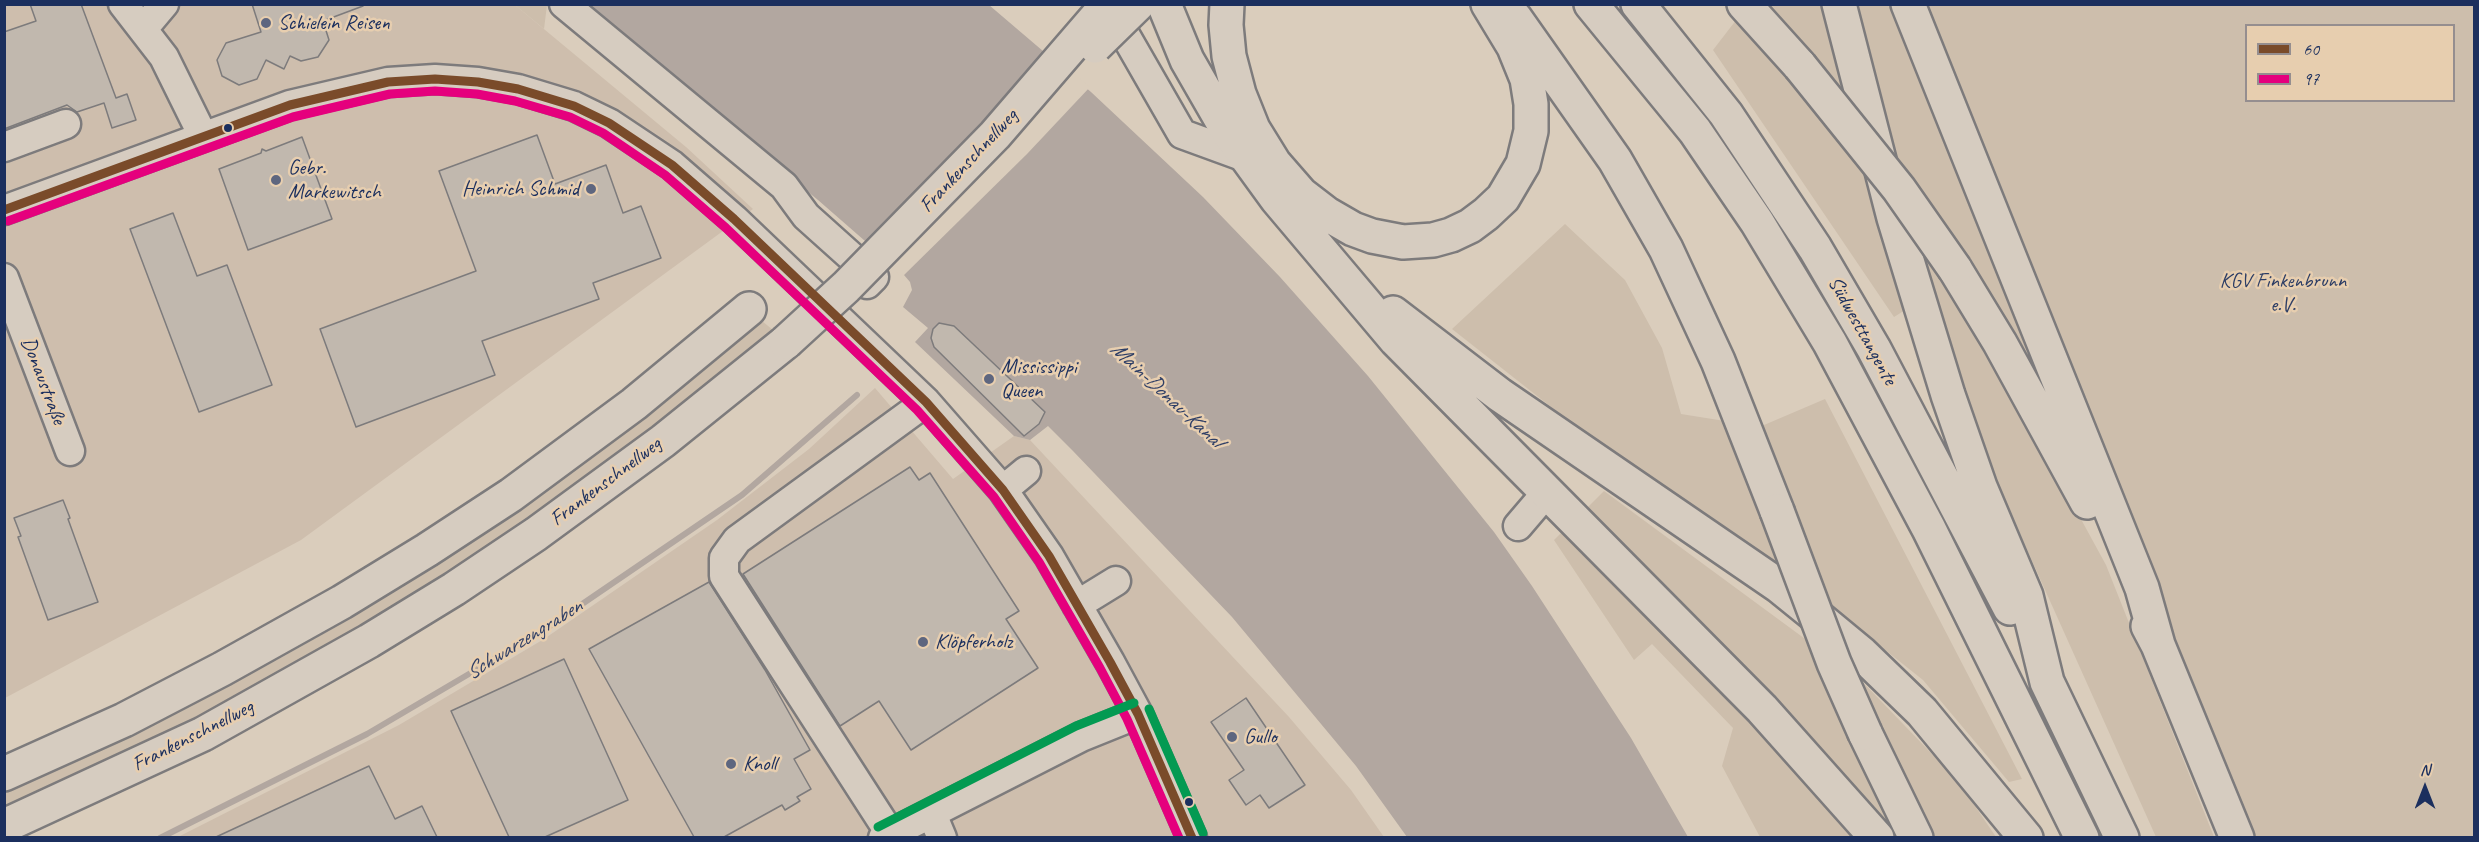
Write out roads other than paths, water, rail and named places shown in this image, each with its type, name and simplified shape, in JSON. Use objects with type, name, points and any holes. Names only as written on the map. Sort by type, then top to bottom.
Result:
[{"type":"highway","name":"Frankenschnellweg","points":[[4,826],[202,734],[369,641],[454,589],[536,534],[663,441],[786,342],[846,287],[1023,103],[1108,4]]},
{"type":"highway","points":[[1023,103],[1106,37],[1138,4]]},
{"type":"highway","points":[[1164,4],[1187,60],[1215,111],[1245,157],[1277,199],[1396,340],[1762,709],[1877,837]]},
{"type":"highway","points":[[1227,4],[1226,25],[1229,56],[1239,94],[1253,129],[1274,163],[1300,194],[1327,214],[1353,229],[1390,240],[1419,242],[1451,235],[1470,226],[1486,214],[1503,198],[1515,180],[1528,147],[1532,116],[1527,79],[1514,47],[1488,4]]},
{"type":"highway","points":[[1504,4],[1559,77],[1615,160],[1666,249],[1718,361],[1834,663],[1916,837]]},
{"type":"highway","name":"Südwesttangente","points":[[1591,4],[1683,116],[1757,222],[1830,344],[1979,627],[2082,837]]},
{"type":"highway","name":"Südwesttangente","points":[[1638,4],[1726,114],[1815,248],[1925,444],[2047,682]]},
{"type":"highway","points":[[1744,4],[1800,66],[1899,189],[1954,269],[2000,343],[2052,435],[2158,645],[2237,837]]},
{"type":"highway","points":[[1839,4],[1894,218],[1928,335],[1980,487],[2026,596],[2047,682],[2122,837]]},
{"type":"highway","points":[[1908,4],[2142,588],[2158,645]]},
{"type":"highway","points":[[1326,255],[1406,323],[1500,395],[1779,586],[1854,647],[1922,712],[2026,837]]},
{"type":"highway","points":[[4,774],[124,720],[222,669],[342,602],[427,550],[511,495],[634,404],[749,309]]},
{"type":"street","points":[[123,4],[164,57],[203,136]]},
{"type":"street","points":[[143,29],[164,4]]},
{"type":"street","points":[[564,4],[784,186],[806,216],[874,277],[836,315]]},
{"type":"street","points":[[1088,4],[1124,33],[1182,134],[1245,157]]},
{"type":"street","points":[[4,210],[290,105],[388,82],[435,79],[478,82],[518,89],[574,106],[609,123],[672,165],[734,219],[926,402],[1003,490],[1049,556],[1138,714],[1182,834]]},
{"type":"street","points":[[4,147],[66,124]]},
{"type":"street","name":"Donaustraße","points":[[4,278],[70,451]]},
{"type":"street","points":[[926,402],[737,540],[724,558],[724,576],[889,836],[937,826],[1081,737],[1138,714]]},
{"type":"street","points":[[1003,490],[1026,471]]},
{"type":"street","points":[[1518,526],[1547,492]]},
{"type":"street","points":[[1077,604],[1116,581]]},
{"type":"water","name":"Main-Donau-Kanal","points":[[579,5],[989,5],[1091,92],[1203,197],[1280,277],[1368,376],[1494,532],[1532,586],[1631,738],[1688,837],[1407,837],[1356,766],[1232,617],[1073,451],[1048,426],[1030,440],[1014,436],[915,342],[928,328],[903,307],[912,290],[910,282],[904,275],[818,200]]},
{"type":"waterway","name":"Schwarzengraben","points":[[160,838],[367,734],[547,628],[742,495],[857,395]]},
{"type":"place","name":"Schielein Reisen","points":[[266,23]]},
{"type":"place","name":"Gebr. Markewitsch","points":[[276,180]]},
{"type":"place","name":"Heinrich Schmid","points":[[591,189]]},
{"type":"place","name":"Mississippi Queen","points":[[989,379]]},
{"type":"place","name":"Klöpferholz","points":[[923,642]]},
{"type":"place","name":"Gullo","points":[[1232,737]]},
{"type":"place","name":"Knoll","points":[[731,764]]},
{"type":"park label","name":"KGV Finkenbrunn e.V.","points":[[2283,293]]}]
